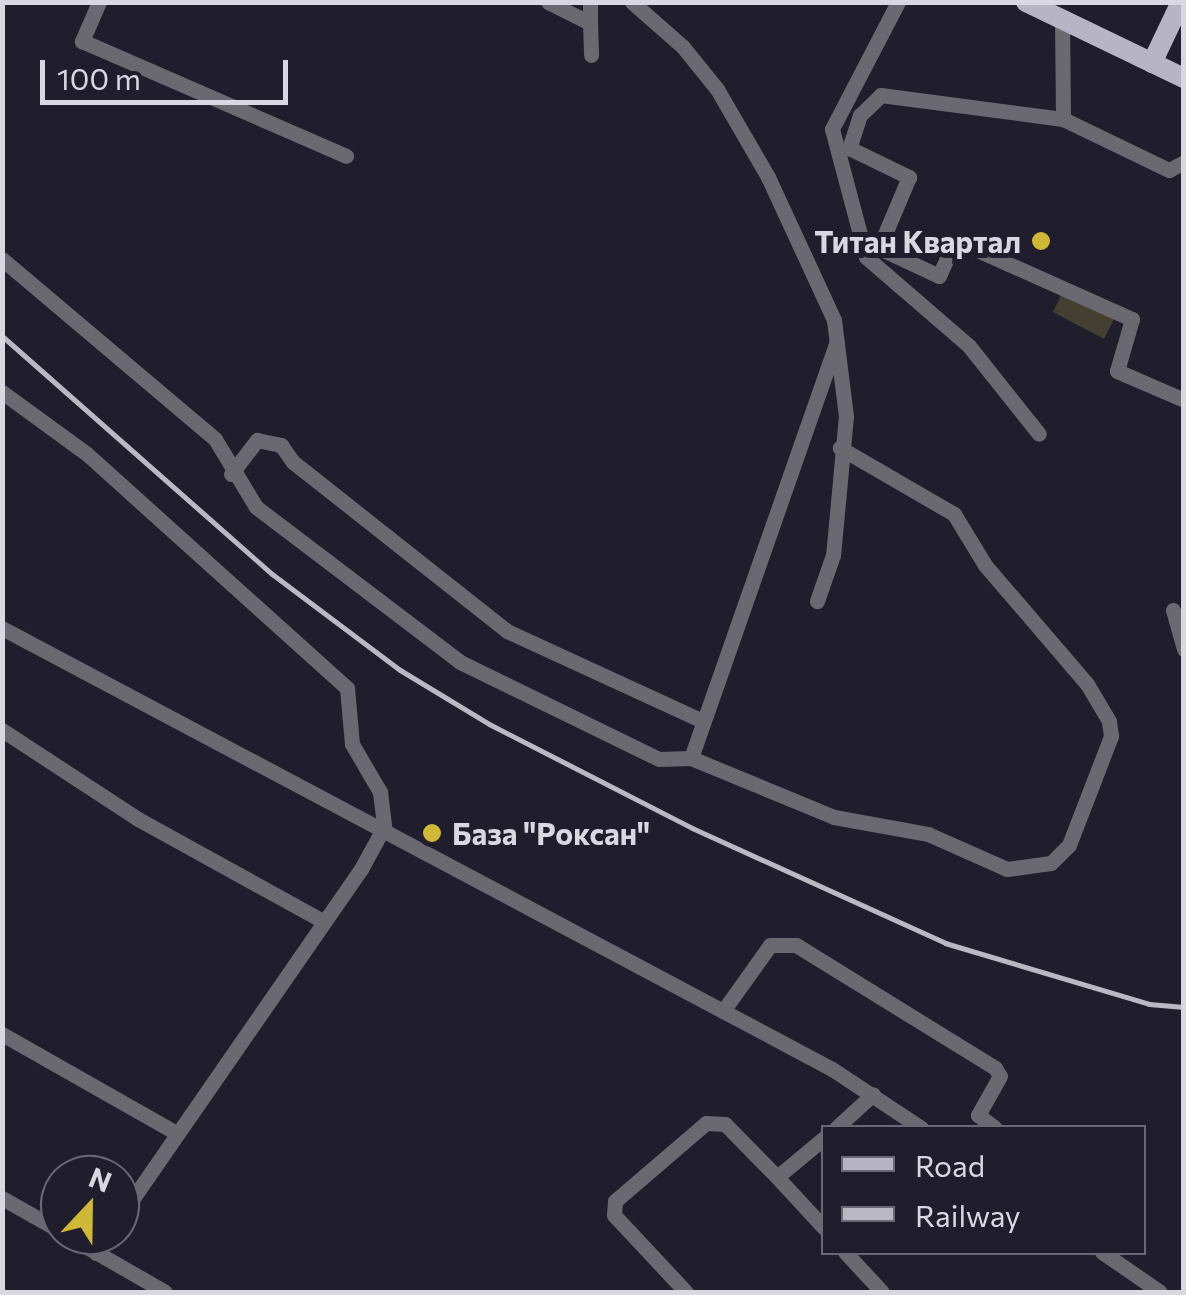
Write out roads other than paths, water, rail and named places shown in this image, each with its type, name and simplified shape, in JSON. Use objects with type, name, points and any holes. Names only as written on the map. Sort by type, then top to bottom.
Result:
[{"type":"main road","points":[[1026,2],[1184,78]]},
{"type":"main road","points":[[1152,63],[1181,2]]},
{"type":"street","points":[[99,2],[82,40],[346,156]]},
{"type":"street","points":[[548,2],[590,23]]},
{"type":"street","points":[[590,2],[592,55]]},
{"type":"street","points":[[632,2],[683,47],[717,89],[768,177],[839,338],[846,416],[833,555],[817,601]]},
{"type":"street","points":[[898,2],[832,129],[866,257],[969,346],[1039,434]]},
{"type":"street","points":[[1062,20],[1064,118]]},
{"type":"street","points":[[1184,162],[1169,170],[1064,118],[880,95],[860,114],[849,148],[909,177],[879,248],[939,276],[956,240],[1132,318],[1117,371],[1184,400]]},
{"type":"street","points":[[2,259],[215,439],[230,474],[256,507],[460,662],[660,759],[691,758],[834,817],[928,834],[1007,869],[1052,864],[1068,845],[1111,736],[1099,703],[985,564],[954,514],[840,448]]},
{"type":"street","points":[[691,758],[839,338]]},
{"type":"street","points":[[2,392],[87,454],[347,688],[352,744],[380,792],[384,827],[361,869],[320,920],[140,1187]]},
{"type":"street","points":[[230,474],[258,440],[282,445],[293,462],[508,631],[703,721]]},
{"type":"street","points":[[1173,610],[1184,649]]},
{"type":"street","points":[[2,628],[384,827],[723,1011],[873,1094],[917,1125]]},
{"type":"street","points":[[2,730],[108,802],[320,920]]},
{"type":"street","points":[[723,1011],[770,945],[796,945],[995,1068],[1000,1076],[978,1115],[991,1125]]},
{"type":"street","points":[[2,1034],[176,1133]]},
{"type":"street","points":[[839,1125],[873,1094]]},
{"type":"street","points":[[686,1292],[614,1215],[614,1201],[706,1123],[719,1120],[821,1225]]},
{"type":"street","points":[[777,1177],[821,1140]]},
{"type":"street","points":[[2,1198],[40,1220]]},
{"type":"street","points":[[101,1255],[165,1292]]},
{"type":"street","points":[[849,1255],[882,1292]]},
{"type":"street","points":[[1121,1258],[1160,1292]]},
{"type":"railway","points":[[2,336],[272,574],[400,670],[489,724],[692,828],[945,943],[1149,1004],[1184,1007]]},
{"type":"place","name":"Титан Квартал","points":[[1041,241]]},
{"type":"place","name":"База \"Роксан\"","points":[[432,833]]}]
